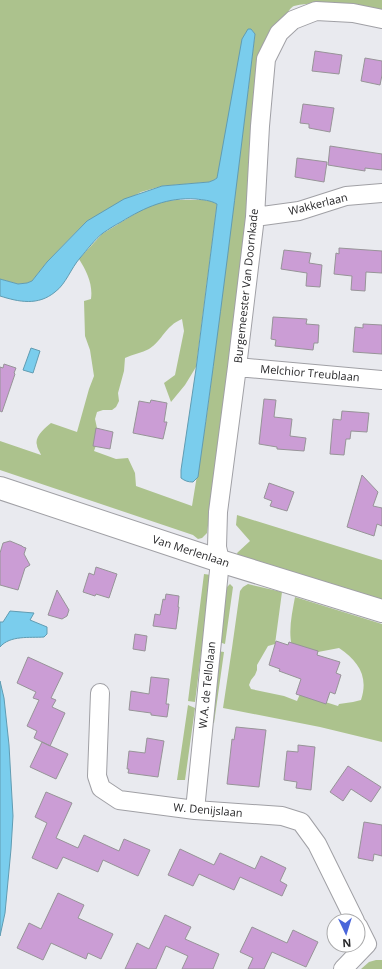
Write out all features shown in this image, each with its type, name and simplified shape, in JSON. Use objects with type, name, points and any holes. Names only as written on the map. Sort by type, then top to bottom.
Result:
[{"type":"main road","name":"Van Merlenlaan","points":[[0,488],[220,561],[382,611]]},
{"type":"street","name":"Burgemeester Van Doornkade","points":[[220,561],[217,547],[218,512],[255,216],[260,126],[266,60],[279,33],[293,20],[316,11],[353,13],[382,19]]},
{"type":"street","name":"Wakkerlaan","points":[[255,216],[299,211],[346,196],[382,192]]},
{"type":"street","name":"Melchior Treublaan","points":[[237,367],[382,380]]},
{"type":"street","name":"W.A. de Tellolaan","points":[[195,810],[220,561]]},
{"type":"street","name":"W. Denijslaan","points":[[100,693],[97,776],[101,788],[119,800],[195,810],[282,816],[301,822],[317,844],[352,913]]},
{"type":"street","points":[[343,969],[374,945],[366,936]]},
{"type":"green space","points":[[0,0],[382,0],[382,11],[349,5],[325,3],[303,4],[293,7],[286,15],[257,95],[240,284],[207,533],[202,538],[198,539],[193,535],[0,470],[0,441],[41,455],[36,442],[41,433],[51,423],[77,432],[94,376],[90,350],[85,336],[84,301],[91,299],[91,288],[87,273],[79,259],[102,234],[146,207],[165,201],[176,200],[212,201],[217,204],[196,367],[185,385],[171,402],[164,383],[175,375],[184,331],[182,319],[172,325],[158,342],[149,349],[125,358],[124,371],[118,393],[119,401],[116,407],[112,410],[97,412],[95,419],[99,437],[94,451],[116,459],[128,458],[135,473],[136,486],[192,506],[207,414],[255,34],[251,29],[217,178],[209,182],[162,186],[141,192],[87,221],[47,262],[32,281],[18,284],[0,279]]},
{"type":"green space","points":[[237,515],[382,560],[382,604],[239,559],[237,553],[250,541],[236,525]]},
{"type":"green space","points":[[204,574],[211,575],[195,702],[188,701]]},
{"type":"green space","points":[[230,584],[233,587],[225,644],[219,642],[224,590]]},
{"type":"green space","points":[[248,584],[282,592],[275,644],[268,646],[257,665],[255,675],[249,685],[251,689],[284,696],[297,701],[300,694],[338,706],[339,704],[361,700],[364,684],[363,676],[352,658],[346,653],[339,648],[318,652],[298,650],[292,647],[290,628],[295,597],[382,624],[382,742],[320,727],[223,708],[240,591]]},
{"type":"green space","points":[[217,651],[224,652],[214,723],[209,722]]},
{"type":"green space","points":[[188,705],[195,708],[185,780],[177,780]]},
{"type":"green space","points":[[382,960],[382,969],[361,969],[369,962]]},
{"type":"water","points":[[248,29],[251,29],[255,34],[221,311],[198,477],[193,482],[190,482],[181,478],[181,470],[196,369],[217,204],[196,199],[166,201],[130,217],[100,235],[77,262],[59,289],[42,299],[28,302],[0,296],[0,279],[18,284],[32,281],[47,262],[87,221],[124,199],[162,186],[209,182],[217,178],[242,39]]},
{"type":"water","points":[[31,348],[40,351],[33,373],[23,370]]},
{"type":"water","points":[[10,611],[34,613],[30,620],[47,627],[47,634],[44,637],[15,639],[4,643],[0,647],[0,622],[3,622]]},
{"type":"water","points":[[0,681],[4,698],[9,745],[13,816],[5,913],[0,936]]},
{"type":"building","points":[[315,51],[342,55],[339,74],[312,71]]},
{"type":"building","points":[[365,58],[382,61],[380,85],[361,81]]},
{"type":"building","points":[[303,104],[334,108],[330,132],[309,128],[309,124],[300,123]]},
{"type":"building","points":[[330,146],[382,154],[382,170],[365,168],[365,171],[328,165]]},
{"type":"building","points":[[297,158],[327,162],[324,182],[295,177]]},
{"type":"building","points":[[339,248],[382,251],[382,273],[366,272],[365,291],[351,290],[352,276],[334,274],[336,253],[339,254]]},
{"type":"building","points":[[284,250],[311,253],[309,263],[322,265],[320,287],[306,286],[307,273],[281,269]]},
{"type":"building","points":[[273,317],[307,319],[306,324],[319,325],[318,343],[314,343],[313,350],[275,346],[276,340],[271,339]]},
{"type":"building","points":[[363,324],[382,325],[382,354],[353,352],[355,327],[363,328]]},
{"type":"building","points":[[4,364],[16,368],[2,412],[0,411],[0,367],[3,368]]},
{"type":"building","points":[[264,399],[276,400],[274,417],[292,419],[290,436],[306,438],[304,451],[277,449],[277,447],[259,444]]},
{"type":"building","points":[[151,400],[167,403],[164,422],[167,422],[163,439],[133,433],[139,401],[150,403]]},
{"type":"building","points":[[342,411],[369,413],[367,432],[351,431],[350,439],[346,439],[344,455],[330,454],[333,419],[341,420]]},
{"type":"building","points":[[96,428],[113,432],[110,449],[93,446]]},
{"type":"building","points":[[362,475],[378,492],[373,506],[382,508],[382,526],[377,524],[374,536],[347,527]]},
{"type":"building","points":[[269,483],[294,492],[287,511],[270,506],[272,501],[264,498]]},
{"type":"building","points":[[10,541],[26,548],[24,554],[30,565],[25,568],[18,590],[0,585],[0,553],[3,543]]},
{"type":"building","points":[[96,567],[117,574],[109,598],[83,592],[89,573],[94,575]]},
{"type":"building","points":[[57,590],[69,610],[67,616],[62,619],[48,615]]},
{"type":"building","points":[[166,594],[179,596],[176,629],[153,626],[155,614],[160,615],[163,599],[165,600]]},
{"type":"building","points":[[135,634],[147,636],[145,651],[133,649]]},
{"type":"building","points":[[276,641],[288,645],[289,642],[318,651],[317,655],[340,662],[336,673],[341,675],[335,694],[330,692],[326,704],[296,694],[301,679],[279,671],[280,669],[269,665]]},
{"type":"building","points":[[28,657],[63,673],[51,698],[56,700],[52,707],[65,713],[50,746],[34,738],[37,731],[27,726],[39,700],[33,698],[36,692],[17,683]]},
{"type":"building","points":[[151,677],[169,679],[166,704],[169,704],[167,717],[129,710],[131,691],[149,694]]},
{"type":"building","points":[[236,727],[266,730],[259,787],[227,784],[232,739],[234,740]]},
{"type":"building","points":[[147,738],[164,741],[158,777],[128,773],[129,751],[145,753]]},
{"type":"building","points":[[42,742],[68,754],[56,779],[30,767]]},
{"type":"building","points":[[298,745],[315,747],[311,790],[296,788],[297,782],[284,780],[287,751],[298,752]]},
{"type":"building","points":[[348,766],[381,787],[371,802],[351,789],[343,801],[330,792]]},
{"type":"building","points":[[46,792],[72,803],[56,838],[78,848],[84,835],[119,851],[124,839],[150,850],[138,876],[103,860],[98,872],[63,857],[57,869],[32,858],[47,823],[35,817]]},
{"type":"building","points":[[364,822],[382,825],[382,856],[374,854],[373,861],[358,858]]},
{"type":"building","points":[[180,849],[214,865],[220,853],[255,869],[261,856],[286,868],[280,881],[287,885],[282,896],[240,877],[234,890],[199,874],[193,886],[168,875]]},
{"type":"building","points":[[58,893],[84,905],[78,918],[113,934],[101,959],[88,953],[86,959],[51,943],[43,960],[17,948],[29,923],[41,929]]},
{"type":"building","points":[[165,915],[191,927],[185,939],[219,954],[213,969],[182,969],[188,956],[166,946],[156,969],[125,969],[137,943],[149,949]]},
{"type":"building","points":[[252,927],[287,943],[293,930],[318,942],[306,967],[272,952],[264,969],[248,969],[253,958],[240,952]]}]
